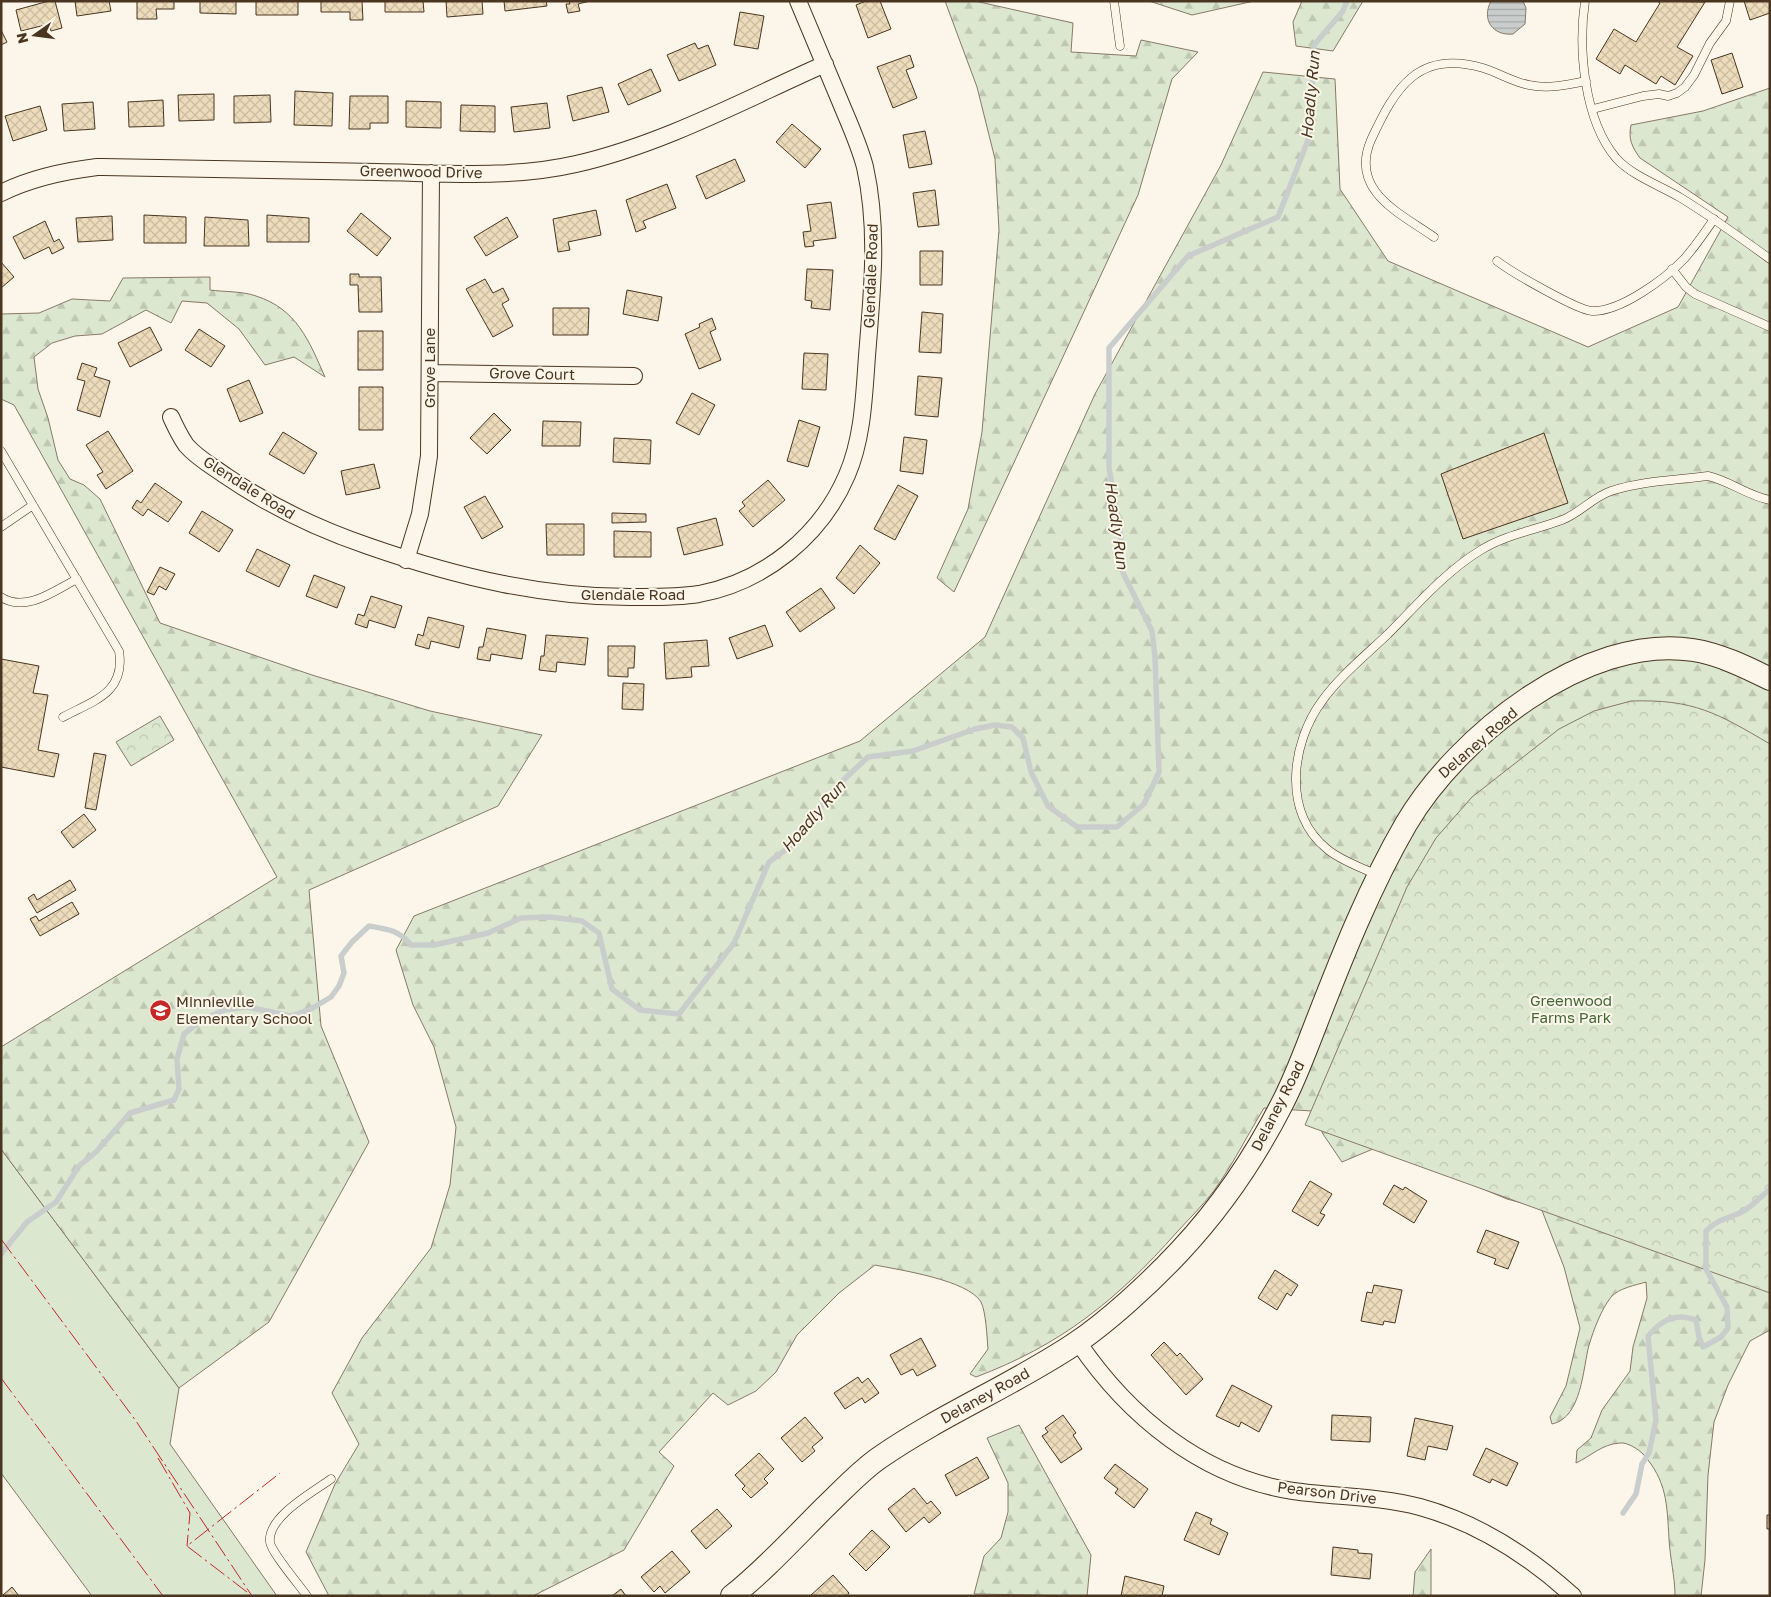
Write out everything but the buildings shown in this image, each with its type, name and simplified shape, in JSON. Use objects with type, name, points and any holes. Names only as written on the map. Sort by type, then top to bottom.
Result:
[{"type":"street","name":"Glendale Road","points":[[171,417],[186,444],[199,457],[250,492],[294,516],[340,536],[406,560],[483,581],[564,594],[621,597],[678,596],[700,594],[726,587],[756,574],[793,549],[813,529],[830,507],[847,476],[855,453],[861,423],[874,266],[874,225],[864,163],[798,1]]},
{"type":"street","name":"Greenwood Drive","points":[[1,193],[35,179],[68,170],[97,167],[430,173],[535,171],[607,155],[646,143],[824,64]]},
{"type":"street","name":"Grove Lane","points":[[406,560],[415,535],[426,485],[429,456],[430,173]]},
{"type":"street","name":"Grove Court","points":[[430,373],[634,376]]},
{"type":"street","name":"Delaney Road","points":[[732,1596],[876,1460],[1078,1342],[1152,1279],[1180,1251],[1231,1189],[1263,1140],[1302,1061],[1360,916],[1404,827],[1435,780],[1492,727],[1561,677],[1613,656],[1644,650],[1694,650],[1727,660],[1770,679]]},
{"type":"street","name":"Pearson Drive","points":[[1078,1342],[1115,1393],[1147,1423],[1205,1461],[1243,1478],[1278,1488],[1384,1500],[1420,1507],[1455,1519],[1491,1536],[1525,1557],[1573,1596]]},
{"type":"lane","points":[[1114,1],[1120,46]]},
{"type":"lane","points":[[1585,1],[1581,42],[1586,81],[1603,140],[1618,160],[1714,219],[1770,259]]},
{"type":"lane","points":[[1593,109],[1643,96],[1659,94],[1668,96],[1677,93],[1685,87],[1694,75],[1710,43],[1726,21],[1730,1]]},
{"type":"lane","points":[[1434,237],[1381,200],[1370,187],[1366,173],[1369,147],[1382,114],[1403,84],[1415,73],[1451,62],[1484,68],[1531,86],[1562,86],[1586,81]]},
{"type":"lane","points":[[1497,261],[1516,275],[1591,311],[1609,308],[1624,303],[1684,260],[1714,219]]},
{"type":"lane","points":[[1672,270],[1686,287],[1695,294],[1770,327]]},
{"type":"lane","points":[[1,451],[119,651],[121,664],[119,676],[112,687],[103,696],[63,717]]},
{"type":"lane","points":[[1379,876],[1334,854],[1318,840],[1299,806],[1296,793],[1296,769],[1304,735],[1322,701],[1414,608],[1470,557],[1482,549],[1502,539],[1565,519],[1611,491],[1708,476],[1723,479],[1754,496],[1770,500]]},
{"type":"lane","points":[[1,527],[33,505]]},
{"type":"lane","points":[[1,598],[19,604],[31,602],[76,579]]},
{"type":"lane","points":[[308,1596],[274,1551],[270,1543],[271,1531],[276,1520],[331,1479]]},
{"type":"green space","points":[[945,1],[975,1],[1073,23],[1071,52],[1136,56],[1141,40],[1198,52],[1172,79],[1138,195],[954,592],[937,578],[968,509],[982,432],[999,230],[995,159],[977,87]]},
{"type":"green space","points":[[1149,1],[1254,1],[1192,15]]},
{"type":"green space","points":[[1302,1],[1363,1],[1333,51],[1296,46],[1293,22]]},
{"type":"green space","points":[[1263,72],[1335,79],[1340,189],[1388,261],[1588,347],[1678,307],[1728,217],[1640,158],[1631,143],[1631,125],[1703,111],[1770,88],[1770,1330],[1750,1341],[1728,1385],[1714,1422],[1708,1475],[1705,1560],[1701,1596],[1675,1596],[1664,1494],[1657,1474],[1643,1454],[1635,1448],[1620,1443],[1602,1448],[1576,1463],[1577,1450],[1591,1438],[1602,1410],[1630,1371],[1633,1347],[1647,1298],[1646,1282],[1618,1291],[1607,1302],[1589,1345],[1583,1378],[1575,1402],[1570,1412],[1562,1420],[1552,1424],[1550,1417],[1566,1386],[1580,1328],[1564,1267],[1541,1208],[1507,1199],[1380,1146],[1342,1162],[1323,1134],[1312,1111],[1264,1108],[1213,1192],[1155,1256],[1132,1279],[1086,1318],[1035,1350],[976,1377],[970,1374],[988,1349],[985,1318],[981,1302],[974,1294],[948,1282],[916,1273],[875,1265],[839,1293],[797,1335],[776,1372],[756,1391],[728,1405],[713,1393],[659,1452],[674,1466],[624,1550],[533,1596],[329,1596],[306,1552],[335,1484],[359,1444],[332,1393],[362,1338],[431,1248],[450,1185],[456,1127],[434,1047],[413,1005],[396,950],[414,916],[860,741],[985,637],[1095,394],[1221,165]]},
{"type":"green space","points":[[210,277],[210,290],[251,294],[282,309],[292,318],[307,339],[325,377],[294,357],[265,365],[239,329],[207,303],[182,301],[171,323],[146,310],[102,334],[75,336],[52,343],[34,357],[38,389],[48,418],[58,460],[70,479],[84,485],[100,499],[160,623],[312,675],[430,711],[542,735],[498,806],[309,890],[321,1026],[369,1142],[269,1322],[179,1388],[1,1149],[1,1047],[277,877],[14,405],[1,399],[1,314],[39,313],[72,299],[110,301],[123,278]]},
{"type":"green space","name":"Greenwood Farms Park","points":[[1631,701],[1672,703],[1704,710],[1735,724],[1770,744],[1770,1293],[1305,1125],[1407,887],[1436,838],[1472,797],[1559,729],[1594,711]]},
{"type":"green space","points":[[160,716],[174,740],[131,766],[116,742]]},
{"type":"green space","points":[[1,1149],[179,1388],[170,1444],[277,1596],[92,1596],[1,1473]]},
{"type":"green space","points":[[1019,1425],[1091,1555],[1087,1596],[974,1594],[984,1556],[1001,1538],[1008,1512],[1008,1483],[987,1438]]},
{"type":"green space","points":[[1431,1549],[1431,1596],[1413,1596],[1415,1572]]},
{"type":"shaded area","points":[[1491,1],[1523,1],[1526,8],[1525,24],[1513,34],[1506,34],[1495,29],[1488,20],[1487,14]]},
{"type":"waterway","name":"Hoadly Run","points":[[1,1254],[27,1222],[56,1202],[79,1166],[96,1152],[130,1113],[174,1100],[179,1089],[177,1059],[184,1034],[202,1020],[224,1010],[247,1007],[291,1016],[311,1009],[331,997],[339,986],[344,973],[341,956],[352,942],[369,926],[397,933],[411,945],[434,945],[488,933],[521,918],[550,917],[582,921],[599,933],[612,989],[640,1010],[679,1014],[734,943],[769,862],[791,846],[836,787],[868,757],[913,751],[975,729],[995,725],[1012,727],[1023,738],[1031,772],[1048,806],[1077,827],[1117,827],[1144,804],[1159,772],[1155,657],[1152,631],[1123,573],[1120,528],[1109,468],[1109,348],[1188,256],[1278,217],[1310,135],[1314,45],[1343,11],[1347,1]]},
{"type":"waterway","points":[[1623,1513],[1636,1494],[1642,1464],[1649,1453],[1656,1420],[1648,1336],[1669,1319],[1682,1317],[1696,1320],[1703,1347],[1721,1337],[1728,1328],[1727,1307],[1706,1269],[1706,1231],[1716,1223],[1743,1212],[1770,1189]]},
{"type":"power","points":[[1,1239],[136,1421],[252,1596]]},
{"type":"power","points":[[1,1378],[163,1596]]},
{"type":"power","points":[[158,1458],[190,1513],[187,1546]]},
{"type":"power","points":[[247,1592],[187,1546],[280,1473]]},
{"type":"place","name":"Minnieville Elementary School","points":[[160,1011]]}]
